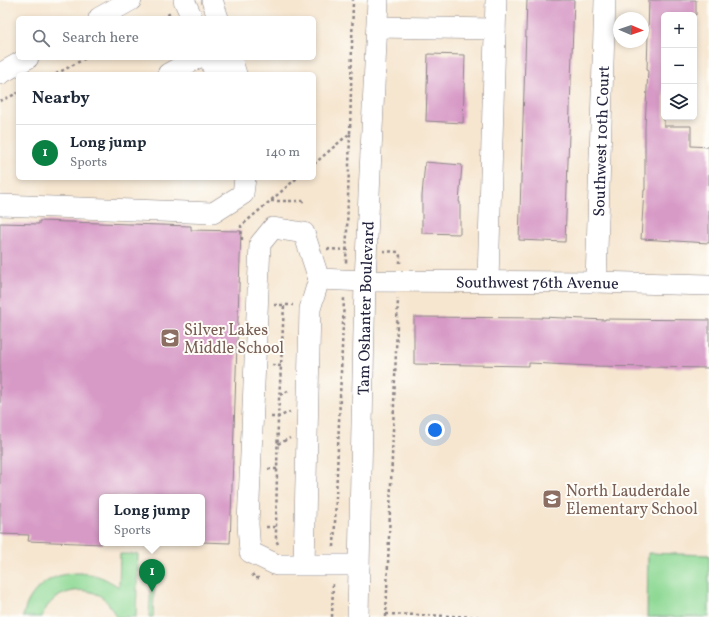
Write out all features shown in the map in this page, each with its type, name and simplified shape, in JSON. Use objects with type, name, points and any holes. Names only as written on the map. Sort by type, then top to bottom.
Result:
[{"type":"street","points":[[103,16],[132,0]]},
{"type":"street","points":[[184,0],[191,16]]},
{"type":"street","points":[[212,0],[217,16]]},
{"type":"street","name":"Tam Oshanter Boulevard","points":[[358,617],[365,281],[378,0]]},
{"type":"street","points":[[488,281],[496,0]]},
{"type":"street","name":"Southwest 10th Court","points":[[596,282],[605,0]]},
{"type":"street","points":[[377,27],[495,29]]},
{"type":"street","points":[[0,74],[24,60]]},
{"type":"street","points":[[172,72],[193,60]]},
{"type":"street","points":[[211,60],[214,72]]},
{"type":"street","points":[[231,60],[235,72]]},
{"type":"street","points":[[0,205],[213,213],[243,194],[245,180]]},
{"type":"street","points":[[304,564],[310,309],[319,279],[304,233],[273,228],[260,244],[248,524],[250,552],[277,565],[359,564]]},
{"type":"street","name":"Southwest 76th Avenue","points":[[319,279],[365,281],[596,282],[709,285]]},
{"type":"path","points":[[346,250],[353,0]]},
{"type":"path","points":[[60,72],[82,60]]},
{"type":"path","points":[[0,101],[16,95]]},
{"type":"path","points":[[316,162],[350,133]]},
{"type":"path","points":[[242,248],[241,226],[295,180]]},
{"type":"path","points":[[270,201],[304,201]]},
{"type":"path","points":[[398,314],[386,616],[482,617]]},
{"type":"path","points":[[279,546],[276,540],[278,417],[281,366]]},
{"type":"path","points":[[252,415],[278,417],[308,403]]},
{"type":"path","points":[[332,617],[333,582]]},
{"type":"green space","points":[[648,553],[709,555],[709,617],[647,617]]},
{"type":"green space","points":[[120,554],[138,554],[136,617],[116,617],[109,605],[99,595],[91,592],[74,591],[65,593],[51,602],[42,617],[23,617],[26,605],[32,595],[49,580],[59,576],[70,573],[94,575],[104,578],[119,587]]},
{"type":"green space","points":[[152,567],[155,567],[153,617],[149,617]]},
{"type":"building","points":[[527,0],[574,0],[565,242],[519,240]]},
{"type":"building","points":[[649,0],[696,0],[696,12],[661,12],[661,120],[664,120],[664,126],[691,126],[691,146],[709,147],[709,243],[641,239],[645,190],[645,126],[648,48],[649,48]]},
{"type":"building","points":[[428,54],[465,55],[463,123],[426,121]]},
{"type":"building","points":[[425,162],[462,165],[459,202],[460,234],[422,233],[422,196]]},
{"type":"building","name":"Silver Lakes Middle School","points":[[39,221],[191,226],[191,230],[241,231],[230,543],[205,542],[205,494],[99,494],[99,544],[28,541],[29,535],[0,534],[0,223],[39,224]]},
{"type":"building","points":[[414,317],[542,317],[605,320],[709,320],[709,368],[592,366],[529,363],[529,366],[414,364]]},
{"type":"place","name":"Silver Lakes Middle School","points":[[170,338]]},
{"type":"place","name":"North Lauderdale Elementary School","points":[[552,499]]},
{"type":"place","name":"Long jump","points":[[152,592]]}]
